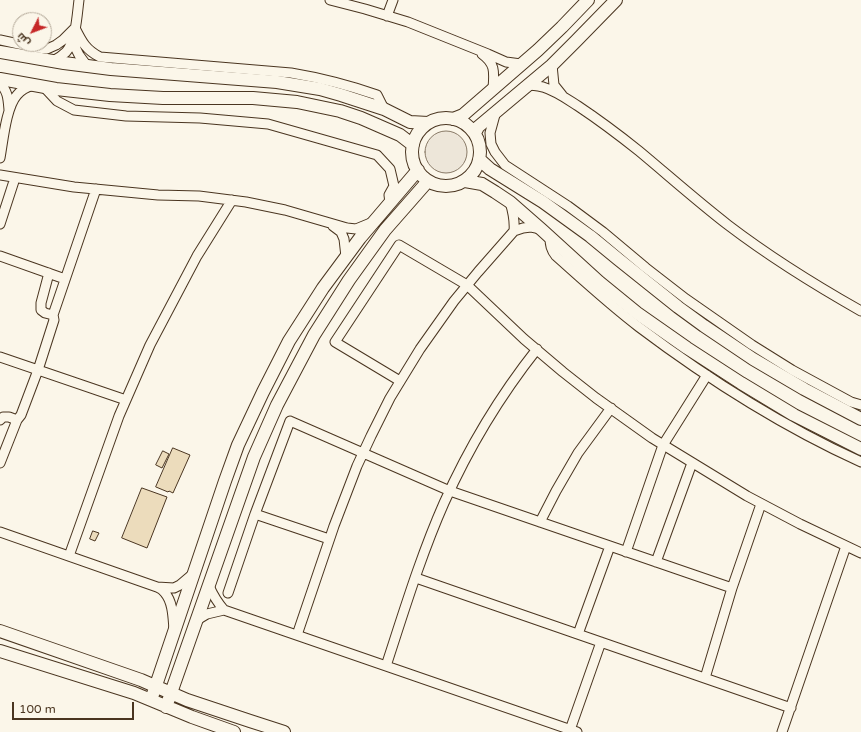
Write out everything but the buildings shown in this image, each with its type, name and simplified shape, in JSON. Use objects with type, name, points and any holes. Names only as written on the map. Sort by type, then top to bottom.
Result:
[{"type":"main road","points":[[453,119],[463,115],[522,64],[554,35],[588,0]]},
{"type":"main road","points":[[475,134],[478,127],[576,42],[616,0]]},
{"type":"main road","points":[[0,52],[87,66],[190,76],[277,82],[320,89],[384,110],[410,122],[428,123]]},
{"type":"main road","points":[[0,79],[110,95],[163,98],[253,98],[296,102],[340,111],[361,118],[400,135],[413,145]]},
{"type":"main road","points":[[440,118],[453,119],[465,124],[475,134],[480,146],[479,159],[474,171],[465,180],[452,185],[439,185],[428,181],[418,170],[413,158],[413,145],[418,133],[428,123],[440,118]]},
{"type":"main road","points":[[479,159],[490,170],[543,202],[590,236],[704,326],[753,359],[811,393],[861,419]]},
{"type":"main road","points":[[151,700],[225,481],[250,418],[290,341],[323,288],[374,222],[418,170]]},
{"type":"main road","points":[[465,180],[482,184],[510,202],[599,282],[637,313],[687,348],[794,415],[861,449]]},
{"type":"main road","points":[[166,707],[254,457],[277,405],[314,335],[349,280],[385,230],[428,181]]},
{"type":"main road","points":[[0,631],[141,680],[194,702],[250,722],[284,732]]},
{"type":"main road","points":[[0,651],[134,693],[166,707],[234,732]]},
{"type":"street","points":[[53,61],[65,53],[69,48],[74,30],[78,0]]},
{"type":"street","points":[[330,0],[408,22],[497,59],[522,64]]},
{"type":"street","points":[[387,16],[392,0]]},
{"type":"street","points":[[0,40],[37,48],[47,48],[56,45],[74,30]]},
{"type":"street","points":[[74,30],[76,49],[87,66]]},
{"type":"street","points":[[74,30],[87,49],[100,57],[291,73],[320,78],[378,95],[384,110]]},
{"type":"street","points":[[476,49],[486,56],[492,63],[494,70]]},
{"type":"street","points":[[493,89],[494,70],[497,59]]},
{"type":"street","points":[[552,64],[554,85],[563,96]]},
{"type":"street","points":[[0,82],[8,95],[9,111]]},
{"type":"street","points":[[0,158],[9,111],[16,96],[22,91],[38,85],[57,101],[74,110],[126,116],[200,118],[268,124],[377,155],[390,169],[394,186],[389,195],[390,203]]},
{"type":"street","points":[[528,85],[542,87],[563,96],[592,115],[618,134],[728,225],[787,267],[861,311]]},
{"type":"street","points":[[496,111],[490,133],[491,144],[494,152],[506,165],[573,210],[603,232],[675,290],[752,345],[792,370],[851,402],[861,405]]},
{"type":"street","points":[[0,175],[96,189],[158,195],[199,196],[246,202],[285,210],[347,228],[356,229],[374,222]]},
{"type":"street","points":[[0,224],[15,178]]},
{"type":"street","points":[[1,459],[17,420],[21,416],[38,370],[65,279],[96,189]]},
{"type":"street","points":[[70,556],[119,416],[150,345],[197,256],[232,200]]},
{"type":"street","points":[[510,202],[514,221],[514,231]]},
{"type":"street","points":[[329,222],[341,232],[344,239],[346,257]]},
{"type":"street","points":[[297,635],[345,496],[380,417],[420,349],[467,285],[514,231],[523,228],[531,227],[546,233],[550,246],[556,256],[585,282],[638,326],[707,375],[800,431],[861,462]]},
{"type":"street","points":[[400,381],[335,342],[399,245],[467,285],[524,339],[564,372],[663,445],[761,504],[806,527],[861,552]]},
{"type":"street","points":[[0,256],[65,279]]},
{"type":"street","points":[[49,273],[41,303],[41,310],[45,313],[54,315]]},
{"type":"street","points":[[386,666],[433,531],[450,491],[473,444],[499,401],[537,349]]},
{"type":"street","points":[[0,357],[126,400]]},
{"type":"street","points":[[626,552],[663,445],[707,375]]},
{"type":"street","points":[[540,522],[578,453],[611,408]]},
{"type":"street","points":[[0,420],[3,417],[9,417],[17,420]]},
{"type":"street","points":[[228,593],[255,514],[290,421],[450,491],[732,588]]},
{"type":"street","points":[[656,562],[692,463]]},
{"type":"street","points":[[705,678],[732,588],[761,504]]},
{"type":"street","points":[[255,514],[330,539]]},
{"type":"street","points":[[0,532],[157,586],[174,588],[193,574]]},
{"type":"street","points":[[578,634],[610,546]]},
{"type":"street","points":[[782,732],[846,546]]},
{"type":"street","points":[[416,578],[791,708]]},
{"type":"street","points":[[157,586],[169,598],[175,631]]},
{"type":"street","points":[[209,586],[212,595],[224,610],[574,731],[601,642]]},
{"type":"street","points":[[197,620],[207,614],[224,610]]},
{"type":"shaded area","points":[[446,131],[461,137],[467,152],[461,167],[446,173],[431,167],[425,152],[431,137]]}]
